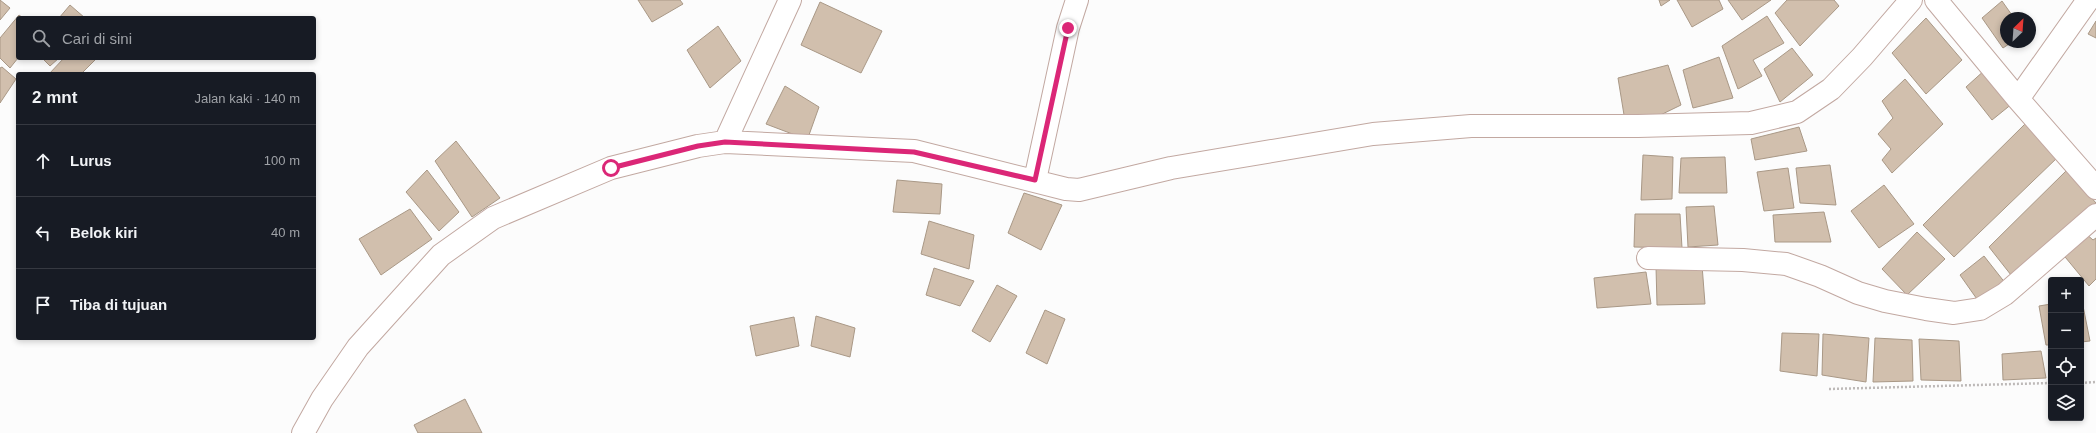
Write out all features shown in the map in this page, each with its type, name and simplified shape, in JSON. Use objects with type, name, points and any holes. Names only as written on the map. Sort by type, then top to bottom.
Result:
[{"type":"street","points":[[725,142],[790,0]]},
{"type":"street","points":[[1035,180],[1068,28],[1077,0]]},
{"type":"street","points":[[303,433],[322,399],[364,341],[441,255],[494,218],[611,168],[698,146],[725,142],[914,152],[1035,180],[1066,189],[1079,190],[1171,168],[1357,137],[1448,128],[1540,125],[1638,126],[1751,123],[1797,112],[1831,89],[1862,57],[1911,0]]},
{"type":"street","points":[[1936,0],[2018,99],[2096,188]]},
{"type":"street","points":[[2018,99],[2088,0]]},
{"type":"street","points":[[1648,258],[1743,260],[1786,264],[1820,276],[1858,293],[1886,301],[1926,309],[1954,312],[1980,309],[2005,294],[2096,215]]},
{"type":"path","points":[[2084,383],[2096,382]]},
{"type":"path","points":[[1829,389],[2048,383]]},
{"type":"building","points":[[0,0],[10,8],[0,20]]},
{"type":"building","points":[[638,0],[680,0],[683,4],[652,22]]},
{"type":"building","points":[[1659,0],[1670,0],[1661,6]]},
{"type":"building","points":[[1677,0],[1719,0],[1723,9],[1692,27]]},
{"type":"building","points":[[1728,0],[1771,0],[1742,20]]},
{"type":"building","points":[[1787,0],[1834,0],[1839,6],[1800,46],[1775,13]]},
{"type":"building","points":[[2002,1],[2010,12],[2000,12],[2000,44],[1982,18]]},
{"type":"building","points":[[820,2],[882,31],[861,73],[801,45]]},
{"type":"building","points":[[70,5],[83,16],[61,16]]},
{"type":"building","points":[[1767,16],[1784,43],[1753,60],[1762,76],[1738,89],[1722,46]]},
{"type":"building","points":[[1926,18],[1962,60],[1926,94],[1892,53]]},
{"type":"building","points":[[16,19],[16,60],[10,68],[0,58],[0,38]]},
{"type":"building","points":[[2096,21],[2096,38],[2088,34]]},
{"type":"building","points":[[718,26],[741,61],[710,88],[687,50]]},
{"type":"building","points":[[1792,48],[1813,75],[1780,102],[1764,69]]},
{"type":"building","points":[[1719,57],[1733,98],[1693,108],[1683,70]]},
{"type":"building","points":[[44,60],[57,60],[50,66]]},
{"type":"building","points":[[62,60],[95,60],[83,72],[51,72]]},
{"type":"building","points":[[1668,65],[1681,105],[1646,122],[1625,121],[1618,78]]},
{"type":"building","points":[[2,67],[16,79],[0,103],[0,68]]},
{"type":"building","points":[[1986,69],[2013,103],[1992,120],[1966,87]]},
{"type":"building","points":[[1905,79],[1943,124],[1892,173],[1882,160],[1891,149],[1878,134],[1893,118],[1882,101]]},
{"type":"building","points":[[785,86],[819,107],[809,135],[795,135],[766,124]]},
{"type":"building","points":[[2026,123],[2058,157],[1954,257],[1923,225]]},
{"type":"building","points":[[1799,127],[1807,151],[1755,160],[1751,139]]},
{"type":"building","points":[[456,141],[500,198],[472,217],[435,161]]},
{"type":"building","points":[[1643,155],[1673,157],[1672,199],[1641,200]]},
{"type":"building","points":[[1725,157],[1727,193],[1679,193],[1681,158]]},
{"type":"building","points":[[1830,165],[1836,205],[1800,203],[1796,168]]},
{"type":"building","points":[[1788,168],[1794,208],[1764,211],[1757,172]]},
{"type":"building","points":[[427,170],[459,212],[439,231],[406,192]]},
{"type":"building","points":[[2067,170],[2096,203],[2011,275],[1989,247]]},
{"type":"building","points":[[897,180],[942,184],[940,214],[893,212]]},
{"type":"building","points":[[1884,185],[1914,224],[1879,248],[1851,211]]},
{"type":"building","points":[[1024,193],[1062,205],[1041,250],[1008,233]]},
{"type":"building","points":[[1714,206],[1718,245],[1688,247],[1686,207]]},
{"type":"building","points":[[410,209],[432,239],[381,275],[359,239]]},
{"type":"building","points":[[1824,212],[1831,242],[1775,242],[1773,215]]},
{"type":"building","points":[[1635,214],[1680,214],[1682,248],[1634,247]]},
{"type":"building","points":[[929,221],[974,235],[969,269],[921,254]]},
{"type":"building","points":[[1917,232],[1945,259],[1907,295],[1882,269]]},
{"type":"building","points":[[2084,232],[2093,240],[2096,238],[2096,279],[2089,286],[2084,280],[2084,277],[2082,277],[2061,252]]},
{"type":"building","points":[[1984,256],[2006,284],[1979,302],[1960,275]]},
{"type":"building","points":[[1702,265],[1705,304],[1657,305],[1656,267]]},
{"type":"building","points":[[934,268],[974,281],[960,306],[926,295]]},
{"type":"building","points":[[1646,272],[1651,304],[1597,308],[1594,278]]},
{"type":"building","points":[[997,285],[1017,296],[990,342],[972,331]]},
{"type":"building","points":[[2048,304],[2048,345],[2046,345],[2039,306]]},
{"type":"building","points":[[1045,310],[1065,319],[1047,364],[1026,353]]},
{"type":"building","points":[[2084,311],[2090,341],[2084,342]]},
{"type":"building","points":[[816,316],[855,328],[850,357],[811,346]]},
{"type":"building","points":[[794,317],[799,346],[756,356],[750,326]]},
{"type":"building","points":[[1782,333],[1819,334],[1817,376],[1780,371]]},
{"type":"building","points":[[1823,334],[1869,338],[1866,382],[1822,375]]},
{"type":"building","points":[[1875,338],[1912,340],[1913,381],[1873,382]]},
{"type":"building","points":[[1919,339],[1959,341],[1961,381],[1921,380]]},
{"type":"building","points":[[2041,351],[2046,378],[2003,380],[2002,354]]},
{"type":"building","points":[[465,399],[482,433],[418,433],[414,425]]},
{"type":"route","points":[[611,168],[698,146],[725,142],[914,152],[1035,180],[1068,28]]}]
